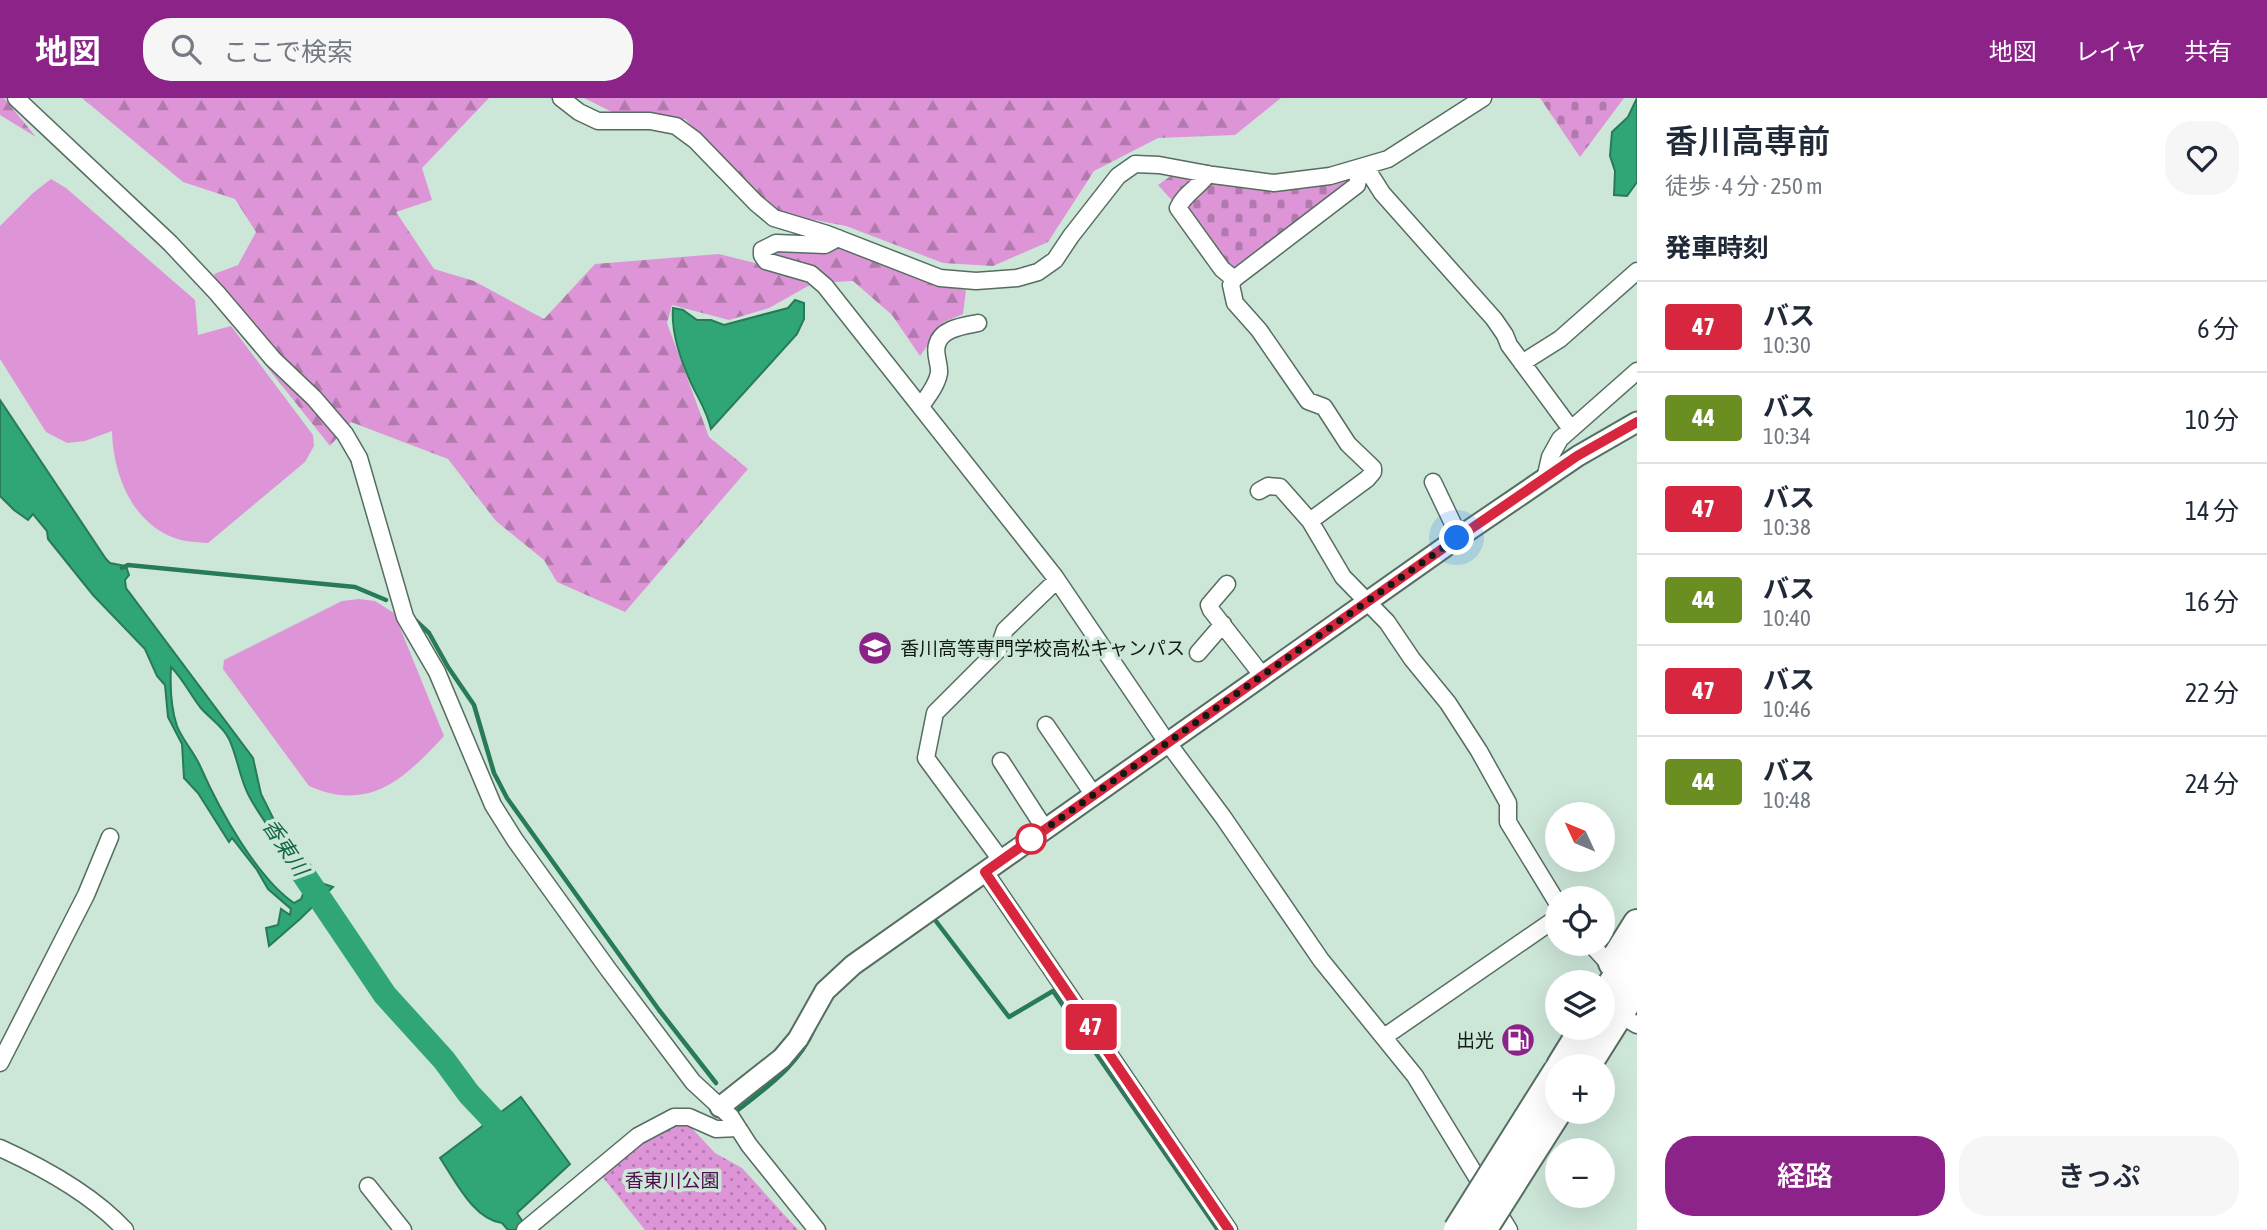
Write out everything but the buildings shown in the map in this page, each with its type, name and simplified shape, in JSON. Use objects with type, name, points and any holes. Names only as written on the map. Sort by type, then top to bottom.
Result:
[{"type":"highway","points":[[1608,970],[1637,923]]},
{"type":"highway","points":[[1615,980],[1637,945]]},
{"type":"highway","points":[[1594,1054],[1637,985]]},
{"type":"highway","points":[[1607,1054],[1634,1016]]},
{"type":"highway","points":[[1444,1230],[1562,1040]]},
{"type":"highway","points":[[1458,1230],[1545,1092]]},
{"type":"highway","points":[[1496,1227],[1551,1124]]},
{"type":"highway","points":[[1496,1227],[1562,1124]]},
{"type":"street","points":[[16,98],[170,243],[273,359],[345,434],[359,458],[405,617],[437,672],[493,805],[615,979],[693,1082],[732,1117],[817,1230]]},
{"type":"street","points":[[561,98],[579,112],[598,121],[650,121],[676,126],[695,140],[756,204],[774,218],[838,238],[940,278],[976,281],[1017,278],[1038,272],[1055,260],[1118,177],[1135,164],[1159,164],[1275,183],[1330,176],[1388,159],[1483,98]]},
{"type":"street","points":[[1310,521],[1367,479],[1373,468],[1349,444],[1324,407],[1308,401],[1259,330],[1235,303],[1231,285],[1234,279],[1357,185],[1363,166]]},
{"type":"street","points":[[1363,166],[1382,193],[1494,319],[1522,363],[1571,429]]},
{"type":"street","points":[[1208,174],[1201,184],[1183,198],[1178,208],[1222,270],[1234,279]]},
{"type":"street","points":[[838,238],[825,245],[776,243],[762,250],[762,255],[766,261],[811,274],[825,286],[1057,580],[1166,742],[1223,817],[1321,960],[1415,1076],[1477,1177],[1496,1227]]},
{"type":"street","points":[[1522,363],[1560,339],[1637,271]]},
{"type":"street","points":[[921,406],[934,388],[939,373],[936,346],[943,335],[951,330],[978,323]]},
{"type":"street","points":[[1545,478],[1549,457],[1560,439],[1637,371]]},
{"type":"street","points":[[720,1107],[782,1058],[798,1039],[825,991],[838,978],[1166,742],[1457,538],[1577,456],[1637,422]]},
{"type":"street","points":[[1433,482],[1455,528],[1457,538]]},
{"type":"street","points":[[1259,491],[1268,485],[1280,487],[1310,521],[1343,577],[1387,622],[1412,659],[1448,702],[1508,803],[1508,822],[1547,886]]},
{"type":"street","points":[[1057,580],[1005,630],[998,650],[935,713],[926,758],[1228,1230]]},
{"type":"street","points":[[1227,584],[1209,605],[1211,611],[1262,675]]},
{"type":"street","points":[[1198,653],[1223,624]]},
{"type":"street","points":[[1046,725],[1093,794]]},
{"type":"street","points":[[1001,761],[1045,829]]},
{"type":"street","points":[[0,1063],[86,895],[110,837]]},
{"type":"street","points":[[1384,1037],[1545,926]]},
{"type":"street","points":[[525,1230],[638,1136],[674,1117],[690,1117],[716,1129],[738,1128]]},
{"type":"street","points":[[0,1148],[94,1202],[125,1230]]},
{"type":"street","points":[[368,1186],[403,1230]]},
{"type":"green space","points":[[0,98],[4,98],[36,137],[0,115]]},
{"type":"green space","points":[[82,98],[489,98],[422,168],[432,200],[396,212],[434,269],[474,281],[544,319],[595,264],[719,254],[783,270],[810,285],[769,308],[729,320],[672,305],[667,323],[709,437],[748,469],[625,612],[557,582],[544,560],[496,521],[448,459],[351,422],[330,446],[233,324],[214,274],[238,265],[256,232],[235,199],[183,182]]},
{"type":"green space","points":[[584,98],[1281,98],[1235,135],[1158,138],[1094,171],[1048,242],[993,266],[943,263],[846,226],[783,214],[757,195],[685,119],[612,112]]},
{"type":"green space","points":[[1540,98],[1624,98],[1580,157]]},
{"type":"green space","points":[[1175,173],[1222,185],[1254,189],[1286,190],[1345,178],[1350,184],[1237,272],[1226,268],[1189,219],[1158,185]]},
{"type":"green space","points":[[51,179],[66,188],[195,300],[198,335],[231,326],[313,435],[314,446],[305,462],[208,543],[181,540],[164,533],[150,524],[138,511],[116,465],[112,431],[85,441],[67,443],[46,432],[0,359],[0,226]]},
{"type":"green space","points":[[842,246],[938,285],[966,290],[963,314],[944,322],[920,356],[892,315],[853,281],[834,282],[815,266],[774,256],[774,249],[812,250]]},
{"type":"green space","points":[[342,601],[375,601],[394,613],[444,736],[415,765],[385,787],[350,795],[331,793],[309,786],[223,669],[224,660]]},
{"type":"green space","name":"香東川公園","points":[[687,1123],[715,1153],[742,1168],[798,1230],[645,1230],[601,1175],[630,1149],[651,1135]]},
{"type":"water","points":[[1637,98],[1637,182],[1627,196],[1614,195],[1615,171],[1610,156],[1612,132],[1628,117]]},
{"type":"water","points":[[795,300],[804,303],[804,319],[797,334],[711,429],[680,356],[675,337],[673,308],[683,310],[697,320],[711,320],[724,325],[788,308]]},
{"type":"water","points":[[0,400],[106,559],[110,563],[126,566],[129,575],[125,580],[126,588],[253,758],[261,794],[281,834],[312,880],[333,887],[269,946],[266,928],[278,925],[281,909],[290,915],[291,909],[268,889],[232,838],[229,842],[198,793],[184,778],[182,744],[168,717],[165,685],[157,676],[145,649],[93,595],[48,539],[47,531],[33,514],[28,520],[0,496]],"holes":[[[171,667],[200,707],[226,734],[249,796],[300,876],[305,889],[301,899],[294,903],[266,877],[240,842],[180,731],[172,704]]]},
{"type":"water","points":[[521,1097],[570,1164],[517,1213],[528,1230],[508,1230],[502,1223],[482,1214],[474,1206],[440,1158]]},
{"type":"waterway","points":[[122,568],[128,565],[355,587],[386,600]]},
{"type":"waterway","points":[[413,618],[429,633],[474,705],[494,773],[507,798],[659,1010],[716,1083]]},
{"type":"waterway","name":"香東川","points":[[302,872],[385,995],[444,1060],[469,1094],[516,1141]]},
{"type":"waterway","points":[[932,916],[1009,1017],[1053,991],[1218,1230]]},
{"type":"waterway","points":[[738,1110],[791,1064],[808,1042],[814,1029]]},
{"type":"bus line","name":"47","points":[[1229,1230],[985,872],[1459,537],[1577,456],[1637,422]]},
{"type":"place","name":"香川高等専門学校高松キャンパス","points":[[875,648]]},
{"type":"place","name":"出光","points":[[1518,1040]]},
{"type":"route","points":[[1031,839],[1457,538]]}]
